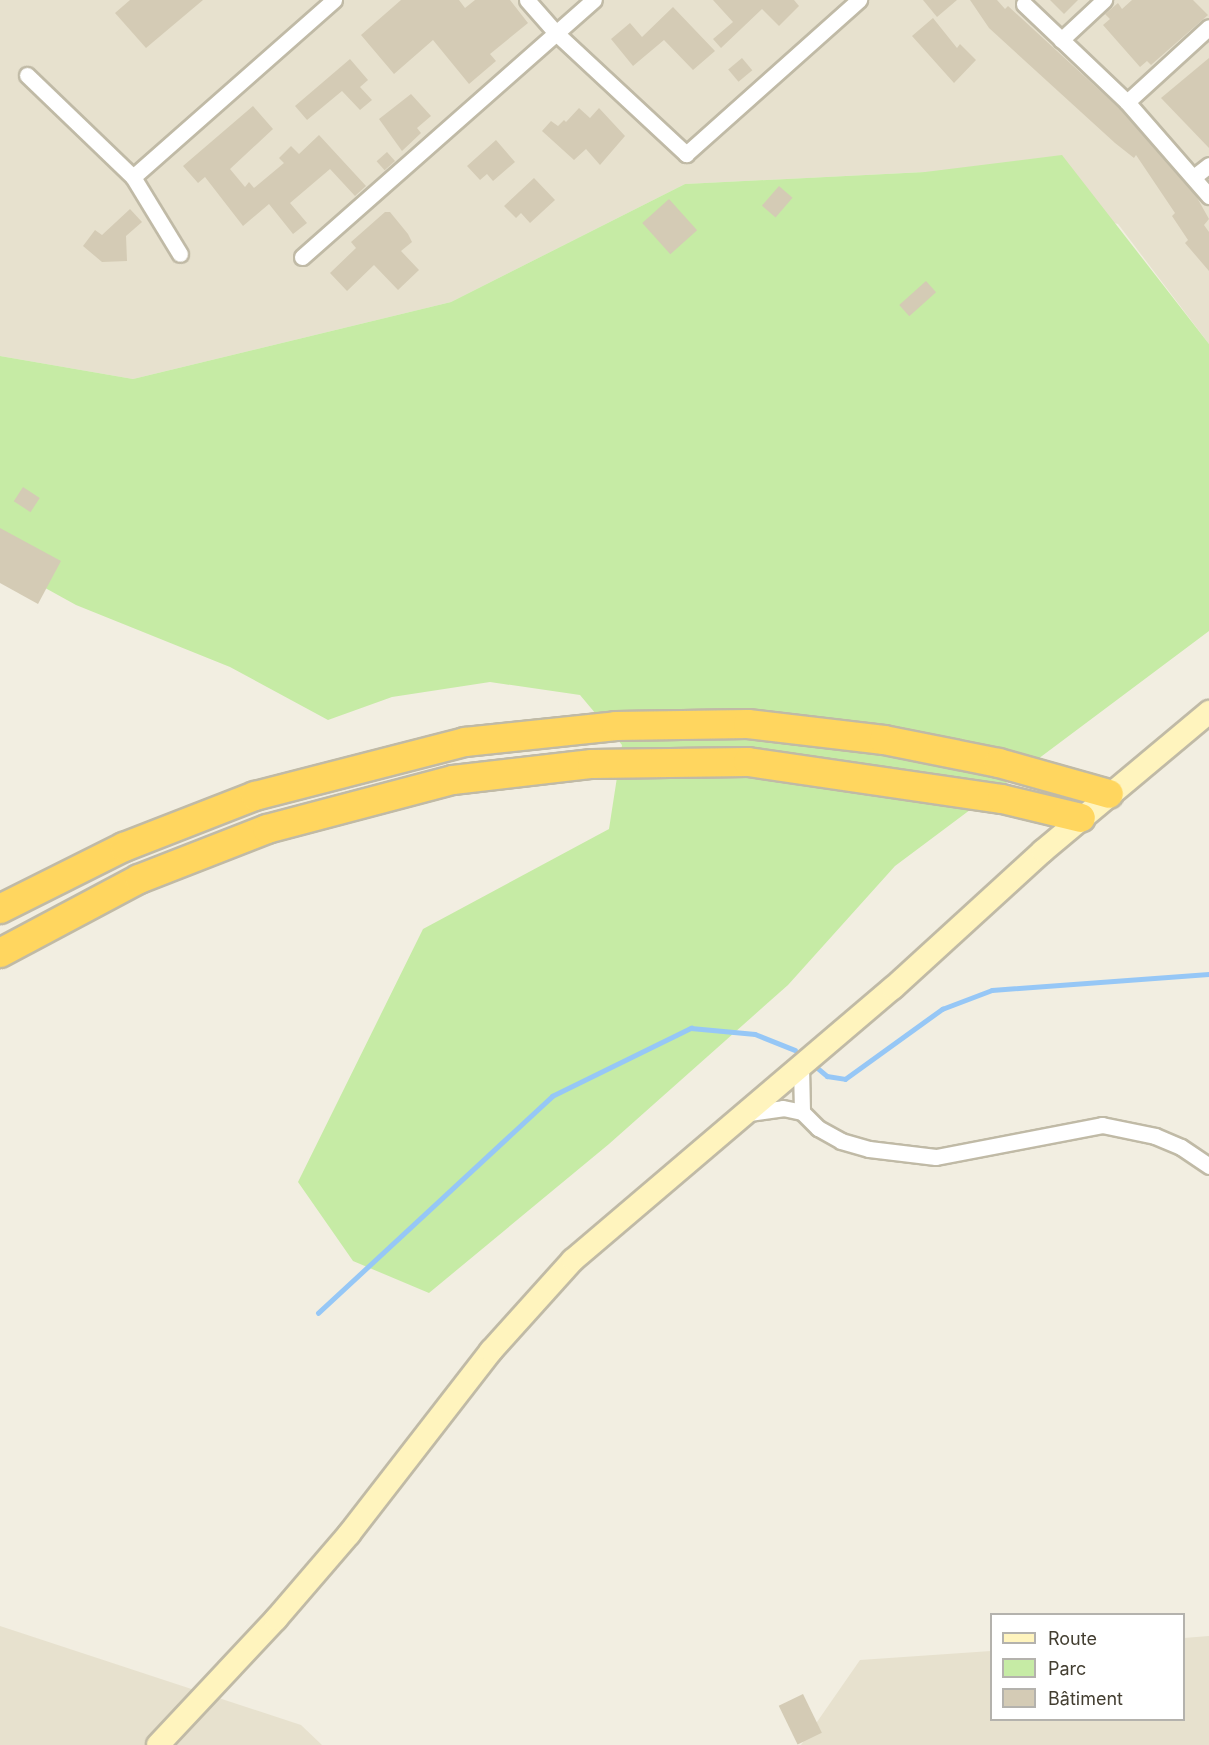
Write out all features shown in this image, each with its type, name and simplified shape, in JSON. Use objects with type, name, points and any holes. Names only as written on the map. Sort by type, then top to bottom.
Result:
[{"type":"highway","points":[[0,909],[124,847],[255,796],[465,742],[616,726],[748,724],[884,740],[953,754],[1109,794]]},
{"type":"highway","points":[[0,953],[149,874],[267,829],[453,780],[592,764],[748,762],[1002,799],[1081,818]]},
{"type":"street","points":[[133,177],[333,0]]},
{"type":"street","points":[[527,0],[556,33],[686,153],[859,0]]},
{"type":"street","points":[[302,257],[594,0]]},
{"type":"street","points":[[1061,40],[1104,0]]},
{"type":"street","points":[[1024,4],[1127,102],[1195,176],[1209,196]]},
{"type":"street","points":[[1127,102],[1209,27]]},
{"type":"street","points":[[27,75],[133,177],[180,255]]},
{"type":"street","points":[[1195,176],[1209,165]]},
{"type":"street","points":[[158,1745],[276,1619],[349,1534],[534,1298],[573,1260],[747,1114],[1081,818],[1209,712]]},
{"type":"street","points":[[801,1067],[802,1112]]},
{"type":"street","points":[[747,1114],[783,1108],[802,1112],[818,1128],[841,1142],[913,1157],[936,1157],[1102,1125],[1155,1136],[1209,1166]]},
{"type":"shaded area","points":[[0,0],[1209,0],[1209,344],[1118,224],[924,172],[685,184],[451,302],[133,379],[0,356]]},
{"type":"shaded area","points":[[0,1626],[301,1725],[322,1745],[0,1745]]},
{"type":"shaded area","points":[[1209,1636],[1209,1745],[801,1745],[860,1660],[990,1651],[990,1721],[1185,1721],[1185,1638]]},
{"type":"green space","points":[[1062,155],[1209,344],[1209,631],[895,866],[788,985],[609,1144],[429,1293],[353,1261],[298,1182],[423,929],[609,829],[622,745],[580,695],[490,682],[392,697],[328,720],[230,667],[76,605],[0,563],[0,356],[133,379],[451,302],[685,184],[925,172]]},
{"type":"building","points":[[130,0],[203,0],[146,48],[115,13]]},
{"type":"building","points":[[401,0],[459,0],[465,8],[475,0],[510,0],[528,23],[490,54],[496,61],[469,84],[433,40],[394,74],[361,35]]},
{"type":"building","points":[[713,0],[794,0],[799,6],[779,26],[762,9],[721,48],[713,39],[733,22]]},
{"type":"building","points":[[923,0],[957,0],[937,17]]},
{"type":"building","points":[[970,0],[997,0],[1005,9],[1008,6],[1120,109],[1195,194],[1209,219],[1204,225],[1209,232],[1209,271],[1185,243],[1188,240],[1172,216],[1175,213],[1136,155],[1134,158],[1115,143],[989,28]]},
{"type":"building","points":[[1050,0],[1078,0],[1064,14]]},
{"type":"building","points":[[1132,0],[1193,0],[1208,15],[1151,65],[1147,61],[1140,67],[1103,25],[1110,19],[1105,14],[1118,3],[1122,9]]},
{"type":"building","points":[[673,7],[715,51],[693,70],[664,40],[633,66],[611,39],[630,23],[642,37]]},
{"type":"building","points":[[933,18],[957,48],[960,44],[976,60],[954,83],[912,36]]},
{"type":"building","points":[[742,58],[752,70],[738,82],[728,70]]},
{"type":"building","points":[[1209,58],[1209,148],[1161,98]]},
{"type":"building","points":[[350,59],[368,80],[360,87],[372,100],[360,110],[342,91],[307,120],[295,106]]},
{"type":"building","points":[[411,94],[431,116],[417,128],[421,133],[402,151],[379,119]]},
{"type":"building","points":[[253,106],[273,129],[230,169],[245,187],[249,182],[254,188],[284,163],[279,158],[291,146],[299,154],[319,135],[366,186],[355,196],[330,169],[290,203],[307,223],[293,234],[269,204],[243,226],[205,177],[198,183],[183,166]]},
{"type":"building","points":[[579,108],[590,118],[599,108],[625,136],[600,165],[586,149],[574,160],[542,131],[551,121],[558,126],[564,120],[566,122]]},
{"type":"building","points":[[496,140],[515,162],[493,181],[487,174],[480,180],[467,166]]},
{"type":"building","points":[[387,152],[395,161],[385,170],[377,161]]},
{"type":"building","points":[[534,178],[555,200],[530,223],[521,213],[516,218],[504,206]]},
{"type":"building","points":[[779,186],[793,198],[776,217],[762,206]]},
{"type":"building","points":[[669,199],[697,230],[670,254],[642,223]]},
{"type":"building","points":[[130,209],[142,222],[126,236],[127,261],[102,262],[83,246],[95,230],[102,235]]},
{"type":"building","points":[[385,212],[390,212],[408,234],[412,242],[401,251],[419,270],[398,290],[374,265],[347,291],[330,273],[356,248],[351,242]]},
{"type":"building","points":[[926,281],[936,292],[909,316],[899,305]]},
{"type":"building","points":[[23,487],[40,498],[31,512],[14,501]]},
{"type":"building","points":[[0,528],[61,561],[38,604],[0,583]]},
{"type":"building","points":[[803,1694],[822,1733],[798,1744],[779,1706]]},
{"type":"waterway","points":[[814,1065],[827,1076],[845,1079],[942,1009],[992,990],[1209,974]]},
{"type":"waterway","points":[[318,1313],[552,1096],[691,1028],[755,1034],[795,1050]]}]
